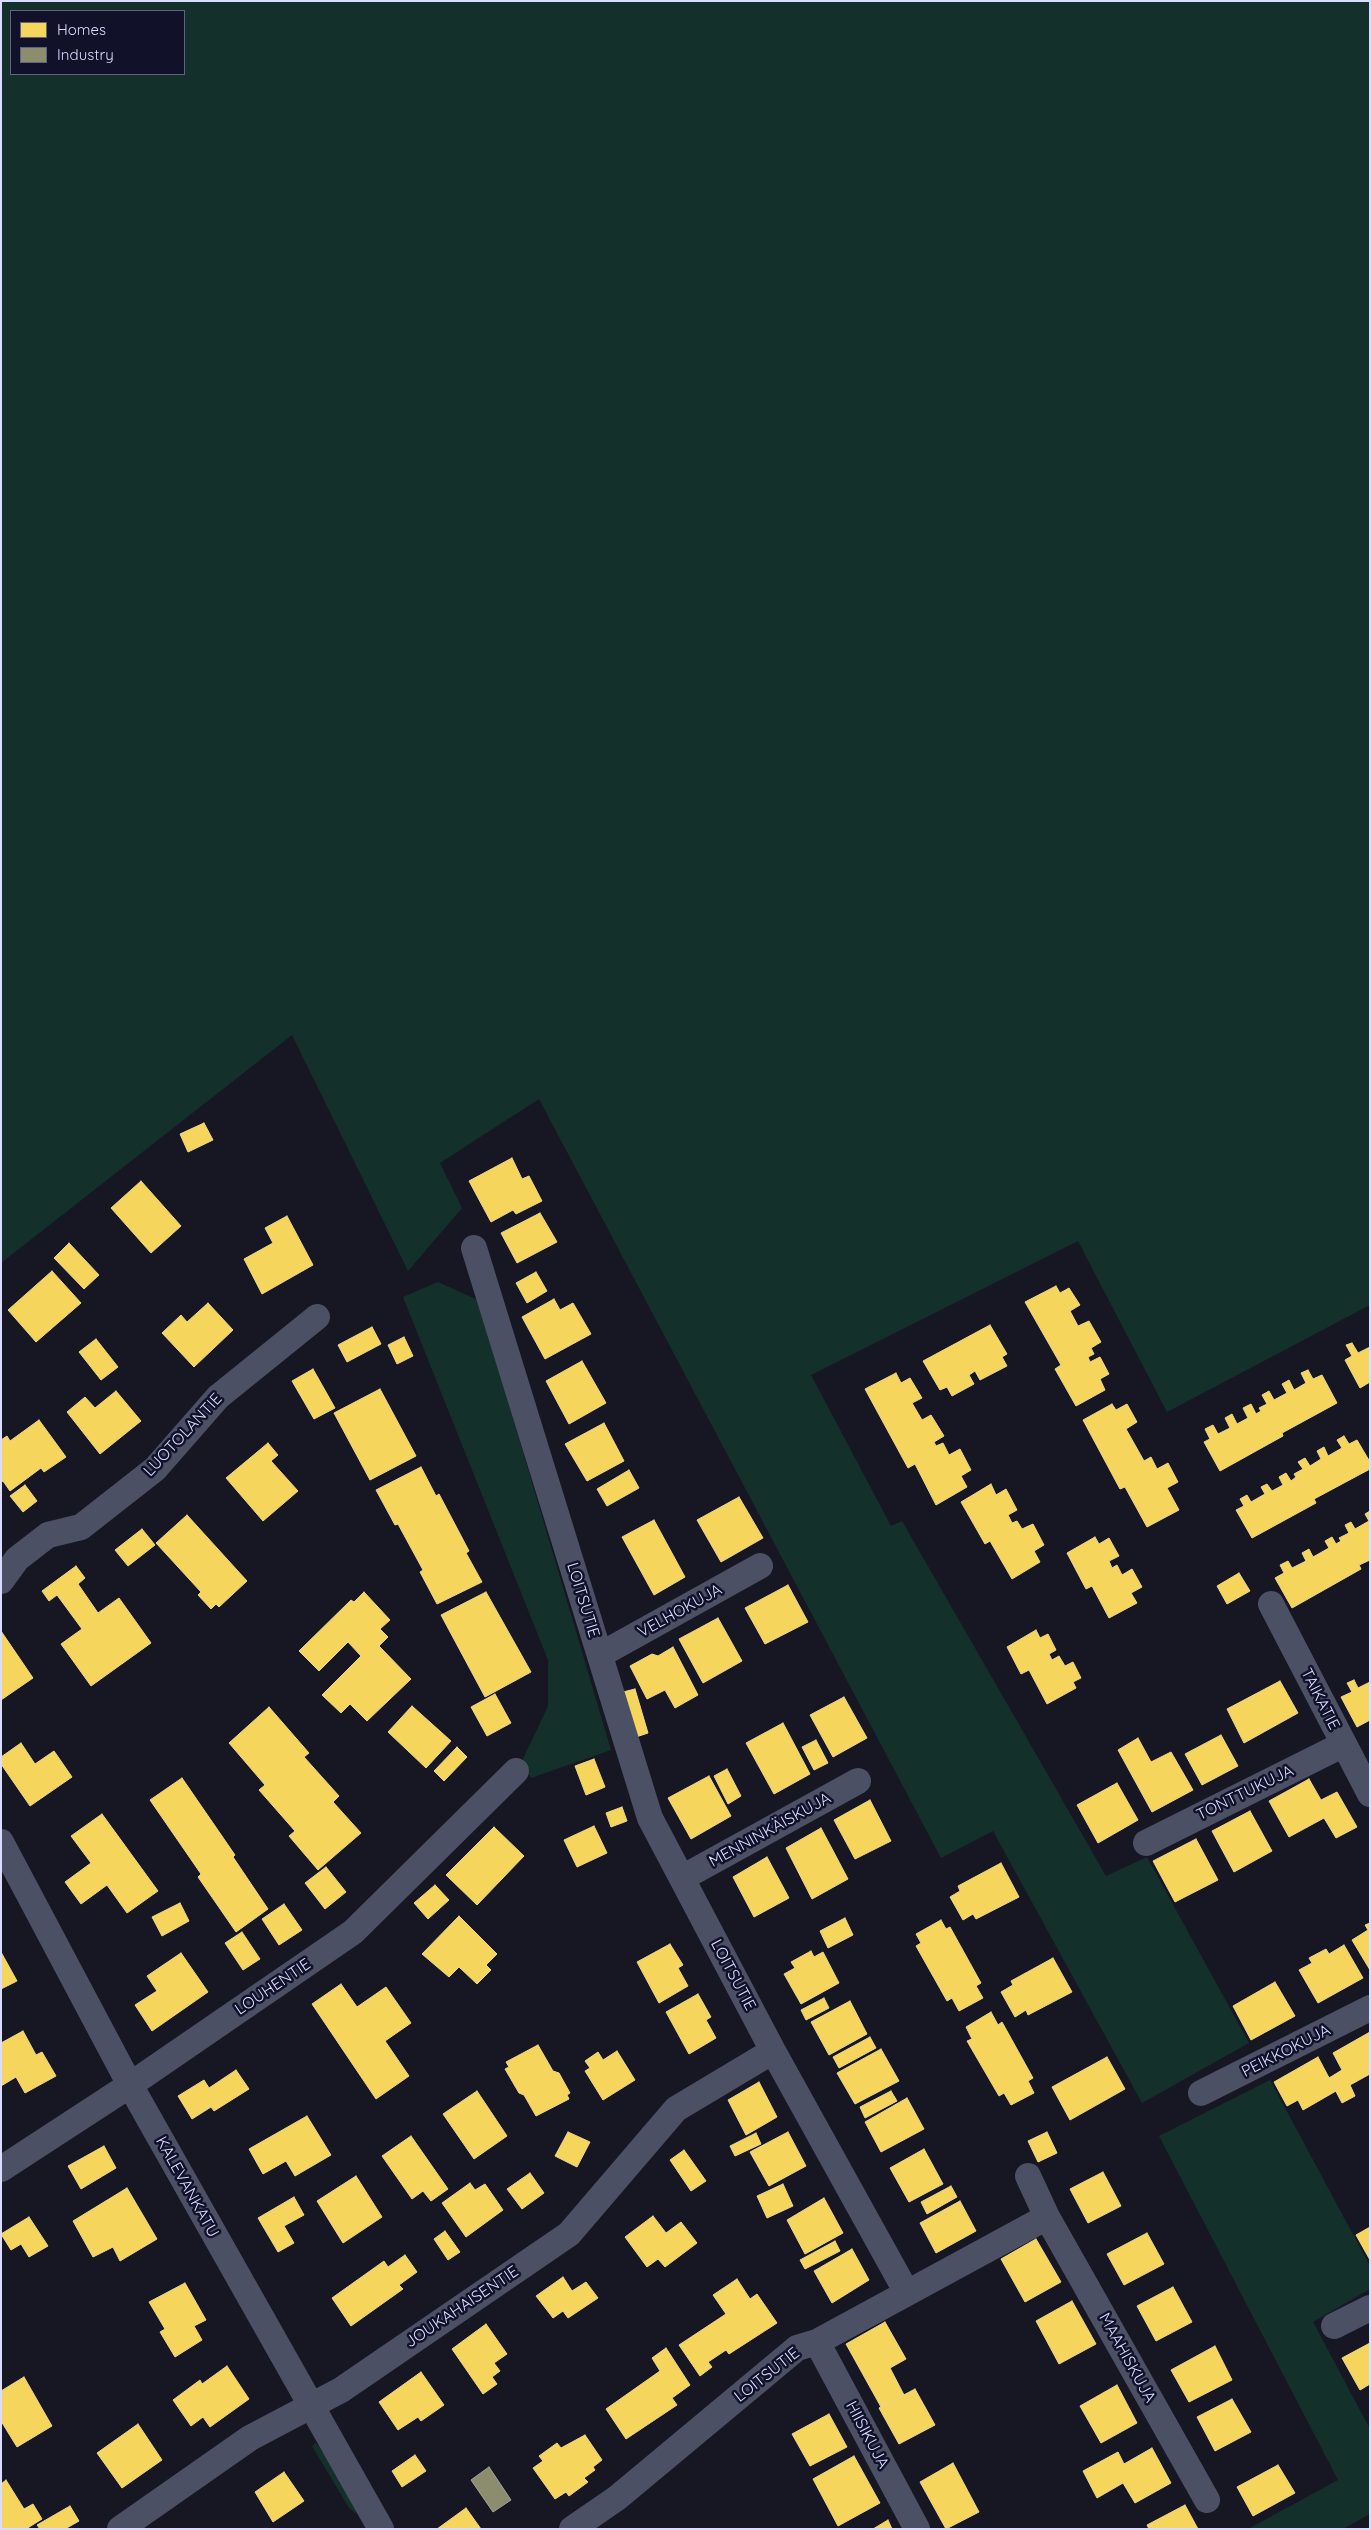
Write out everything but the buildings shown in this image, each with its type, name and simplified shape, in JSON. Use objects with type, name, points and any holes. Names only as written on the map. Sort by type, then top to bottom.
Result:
[{"type":"street","name":"LOITSUTIE","points":[[474,1248],[650,1818],[773,2051],[907,2293],[817,2342],[797,2348],[617,2498],[572,2529]]},
{"type":"street","name":"LUOTOLANTIE","points":[[1,1582],[17,1559],[48,1535],[81,1527],[155,1469],[218,1397],[317,1317]]},
{"type":"street","name":"VELHOKUJA","points":[[600,1655],[760,1566]]},
{"type":"street","name":"TAIKATIE","points":[[1271,1604],[1370,1794]]},
{"type":"street","name":"TONTTUKUJA","points":[[1146,1842],[1344,1744]]},
{"type":"street","name":"LOUHENTIE","points":[[1,2169],[130,2086],[353,1932],[516,1771]]},
{"type":"street","name":"MENNINKÄISKUJA","points":[[682,1878],[858,1781]]},
{"type":"street","name":"KALEVANKATU","points":[[1,1842],[130,2086],[381,2529]]},
{"type":"street","name":"PEIKKOKUJA","points":[[1201,2093],[1370,2008]]},
{"type":"street","name":"JOUKAHAISENTIE","points":[[120,2529],[250,2438],[341,2390],[569,2234],[676,2109],[773,2051]]},
{"type":"street","name":"MAAHISKUJA","points":[[1028,2176],[1047,2217],[1206,2500]]},
{"type":"street","points":[[907,2293],[1047,2217]]},
{"type":"street","points":[[1334,2326],[1370,2308]]},
{"type":"street","name":"HIISIKUJA","points":[[817,2342],[917,2529]]},
{"type":"green space","points":[[1,1],[1370,1],[1370,1305],[1167,1412],[1078,1241],[811,1375],[891,1526],[902,1521],[1106,1876],[1147,1857],[1249,2043],[1142,2103],[993,1831],[941,1858],[539,1099],[440,1163],[462,1208],[408,1271],[292,1035],[1,1263]]},
{"type":"green space","points":[[438,1282],[478,1300],[611,1750],[531,1778],[522,1761],[548,1706],[548,1660],[403,1297]]},
{"type":"green space","points":[[1270,2080],[1370,2266],[1370,2289],[1313,2322],[1370,2429],[1370,2514],[1343,2529],[1248,2529],[1338,2480],[1159,2136]]},
{"type":"green space","points":[[316,2443],[362,2508],[355,2513],[349,2508],[312,2446]]}]
